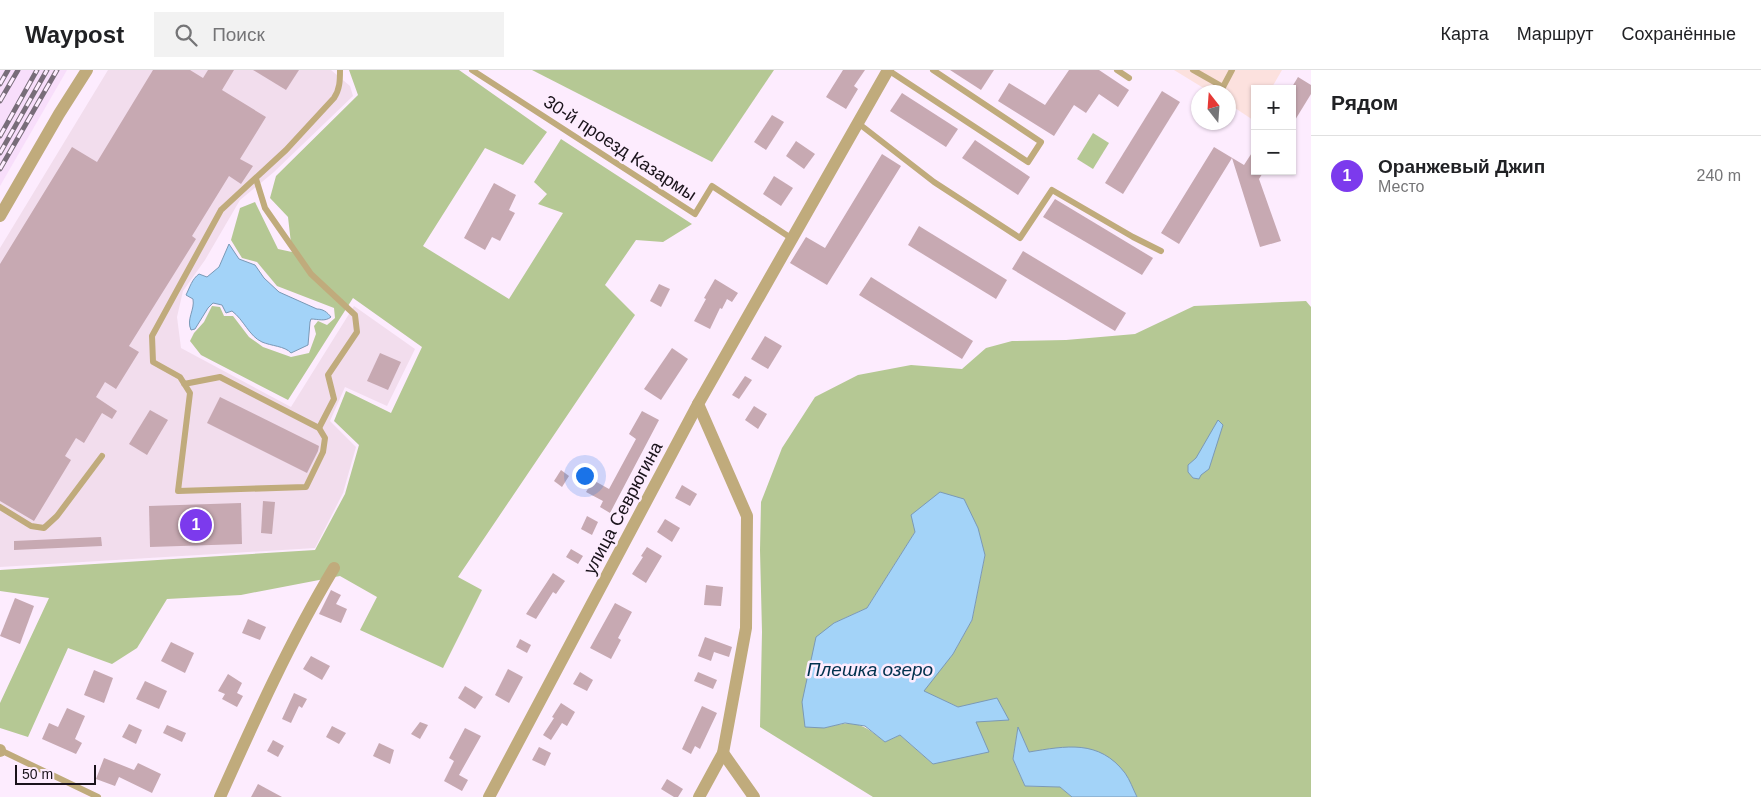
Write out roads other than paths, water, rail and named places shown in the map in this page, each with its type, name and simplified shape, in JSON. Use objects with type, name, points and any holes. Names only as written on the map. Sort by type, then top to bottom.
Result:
[{"type":"street","points":[[0,216],[59,114],[87,70]]},
{"type":"street","name":"улица Севрюгина","points":[[489,797],[698,404],[888,70]]},
{"type":"street","points":[[698,404],[747,516],[746,628],[723,753],[699,797]]},
{"type":"street","points":[[220,797],[285,656],[334,568]]},
{"type":"street","points":[[723,753],[754,797]]},
{"type":"lane","points":[[184,384],[220,377],[319,428],[324,438],[323,452],[306,487],[178,491],[190,393],[184,384],[180,377],[153,362],[152,336],[221,210],[286,150],[334,98],[340,83],[340,70]]},
{"type":"lane","name":"30-й проезд Казармы","points":[[472,70],[695,214],[712,186],[792,238]]},
{"type":"lane","points":[[888,70],[1028,162],[1042,142],[933,70]]},
{"type":"lane","points":[[1117,70],[1129,78]]},
{"type":"lane","points":[[1193,70],[1223,87],[1232,70]]},
{"type":"lane","points":[[858,123],[934,182],[1020,238],[1052,190],[1161,251]]},
{"type":"lane","points":[[256,179],[265,208],[311,274],[355,315],[357,332],[328,375],[334,399],[319,428]]},
{"type":"lane","points":[[0,507],[30,526],[44,528],[57,516],[102,456]]},
{"type":"lane","points":[[0,750],[98,797]]},
{"type":"water","points":[[229,244],[239,259],[255,265],[264,278],[279,292],[323,310],[331,317],[324,320],[311,319],[308,345],[291,353],[282,347],[262,342],[254,336],[232,311],[226,313],[222,305],[213,303],[195,329],[191,330],[189,322],[193,299],[186,295],[191,283],[199,274],[207,277],[219,267]]},
{"type":"water","points":[[1218,420],[1223,425],[1209,469],[1199,479],[1193,478],[1188,472],[1188,465],[1196,458]]},
{"type":"water","name":"Плешка озеро","points":[[940,492],[964,499],[978,528],[985,555],[972,620],[953,654],[924,691],[958,707],[997,698],[1009,720],[976,722],[989,752],[933,764],[900,735],[885,742],[865,726],[845,723],[824,728],[805,727],[802,702],[816,637],[834,623],[867,608],[915,532],[911,515]]},
{"type":"water","points":[[1018,727],[1029,752],[1069,747],[1093,750],[1104,755],[1115,762],[1125,773],[1137,797],[1072,797],[1060,787],[1025,786],[1013,759]]},
{"type":"railway","points":[[0,84],[8,70]]},
{"type":"railway","points":[[0,101],[18,70]]},
{"type":"railway","points":[[0,136],[37,70]]},
{"type":"railway","points":[[0,153],[47,70]]},
{"type":"railway","points":[[0,169],[57,70]]},
{"type":"place","name":"Оранжевый Джип","points":[[196,525]]}]
